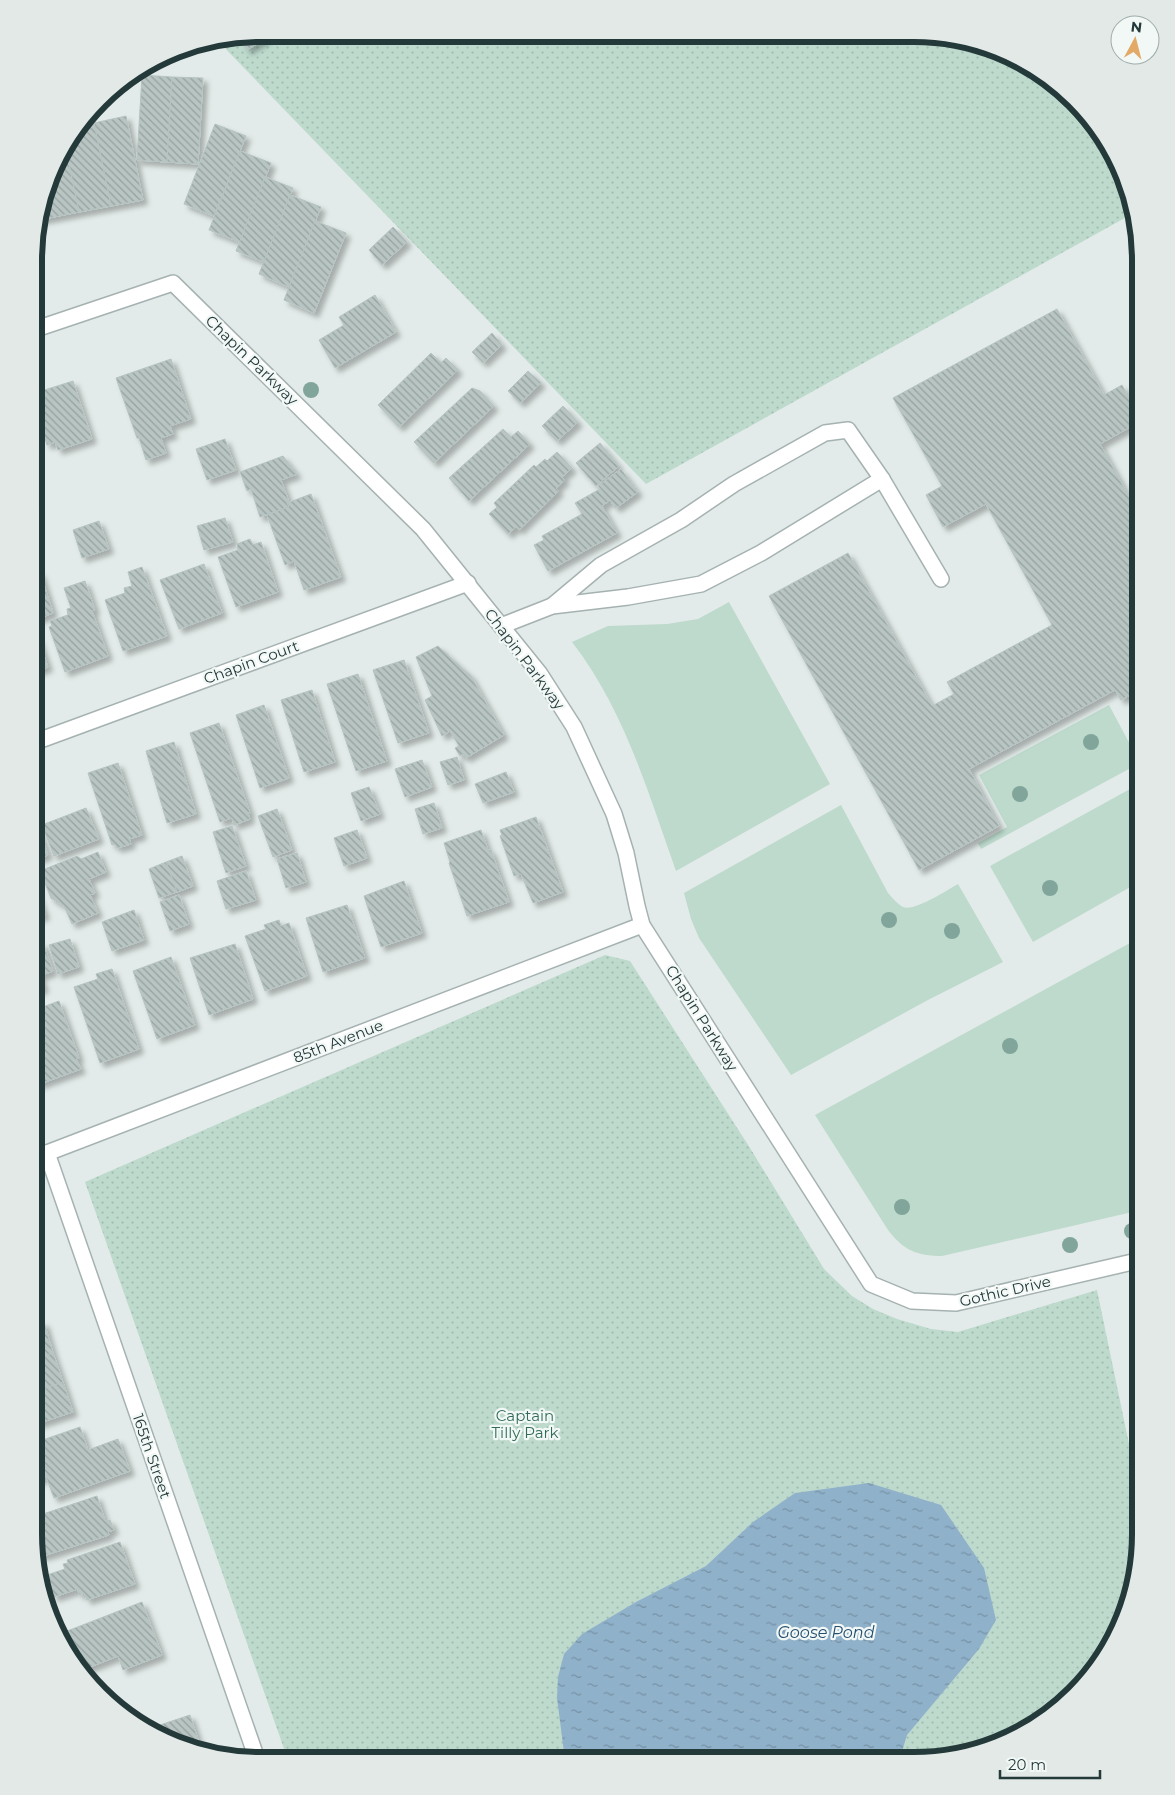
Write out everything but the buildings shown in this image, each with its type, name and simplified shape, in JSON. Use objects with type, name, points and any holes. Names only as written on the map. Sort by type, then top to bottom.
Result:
[{"type":"street","name":"Chapin Parkway","points":[[42,327],[173,283],[423,529],[540,674],[574,727],[614,814],[626,853],[642,925],[871,1284]]},
{"type":"street","points":[[552,606],[601,565],[682,520],[734,484],[826,433],[848,430],[882,479],[941,579]]},
{"type":"street","points":[[501,626],[552,606],[628,597],[701,584],[768,548],[882,479]]},
{"type":"street","name":"Chapin Court","points":[[42,739],[468,583]]},
{"type":"street","name":"85th Avenue","points":[[42,1156],[642,925]]},
{"type":"street","name":"165th Street","points":[[42,1159],[254,1752]]},
{"type":"street","name":"Gothic Drive","points":[[871,1284],[912,1301],[956,1303],[1132,1262]]},
{"type":"green space","points":[[260,42],[929,43],[971,50],[998,59],[1036,79],[1069,106],[1096,139],[1110,164],[1121,190],[1128,216],[646,484],[223,46]]},
{"type":"green space","points":[[729,602],[830,784],[676,871],[644,781],[620,723],[590,668],[572,642],[608,626],[667,624],[698,619]]},
{"type":"green space","points":[[1109,705],[1132,748],[1132,767],[981,849],[978,843],[1007,827],[979,775]]},
{"type":"green space","points":[[1132,788],[1132,886],[1033,942],[990,866]]},
{"type":"green space","points":[[841,805],[888,893],[897,902],[903,907],[915,906],[931,900],[958,884],[1003,962],[926,1001],[791,1075],[699,938],[691,919],[684,893]]},
{"type":"green space","points":[[1132,942],[1132,1212],[942,1256],[918,1253],[905,1247],[888,1230],[815,1115]]},
{"type":"green space","name":"Captain Tilly Park","points":[[605,955],[630,961],[750,1148],[824,1269],[852,1296],[873,1309],[897,1319],[931,1329],[958,1332],[1097,1290],[1132,1459],[1131,1563],[1125,1591],[1116,1618],[1096,1656],[1069,1689],[1036,1716],[1011,1730],[985,1741],[943,1751],[285,1752],[85,1182]]},
{"type":"water","name":"Goose Pond","points":[[869,1483],[941,1505],[984,1568],[996,1620],[979,1649],[907,1735],[902,1752],[564,1752],[557,1698],[558,1677],[564,1654],[582,1634],[636,1602],[706,1566],[753,1522],[795,1493]]}]
